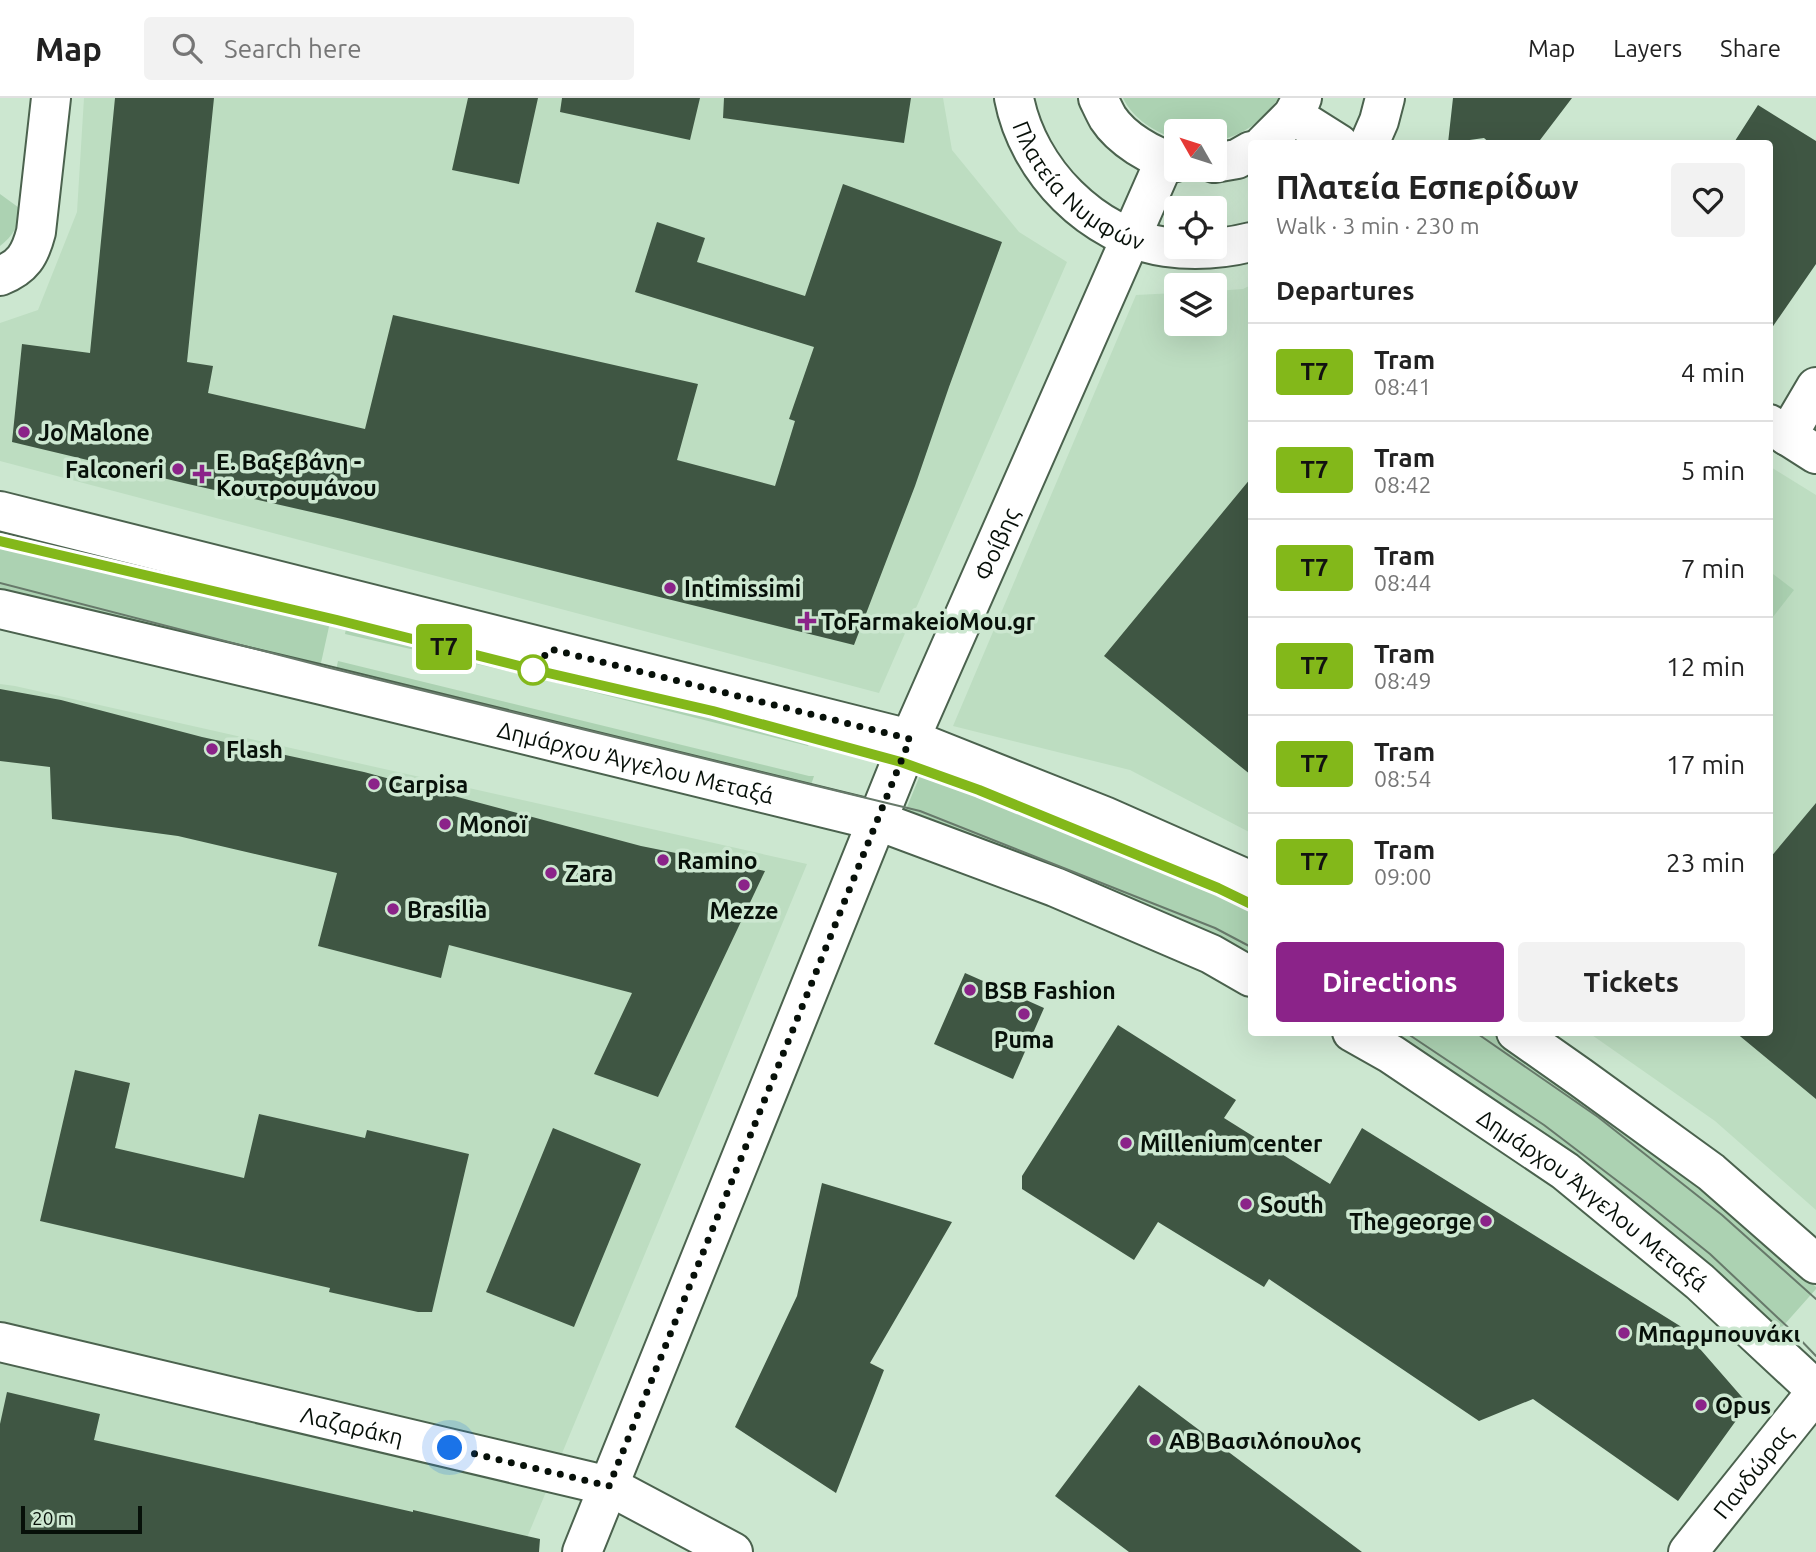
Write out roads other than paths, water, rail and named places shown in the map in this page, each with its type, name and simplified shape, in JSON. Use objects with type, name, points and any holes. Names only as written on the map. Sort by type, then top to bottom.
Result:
[{"type":"street","points":[[0,276],[23,262],[32,248],[51,98]]},
{"type":"street","name":"Πλατεία Νυμφών","points":[[1014,98],[1029,144],[1048,174],[1072,201],[1100,222],[1132,237],[1163,247],[1196,250],[1229,248],[1248,243]]},
{"type":"street","points":[[1098,98],[1109,120],[1135,144],[1164,158]]},
{"type":"street","points":[[1371,140],[1385,98]]},
{"type":"street","points":[[1268,140],[1298,106],[1335,140]]},
{"type":"street","points":[[1227,161],[1248,153]]},
{"type":"street","name":"Φοίβης","points":[[582,1552],[910,739],[1132,237],[1164,173]]},
{"type":"street","points":[[1791,438],[1816,387]]},
{"type":"street","points":[[0,511],[910,739],[1104,816],[1248,880]]},
{"type":"street","name":"Δημάρχου Άγγελου Μεταξά","points":[[0,610],[335,688],[878,821],[1055,887],[1211,954],[1248,975]]},
{"type":"street","name":"Δημάρχου Άγγελου Μεταξά","points":[[1359,1036],[1391,1054],[1565,1171],[1700,1282],[1816,1391]]},
{"type":"street","points":[[1522,1036],[1711,1172],[1816,1264]]},
{"type":"street","name":"Λαζαράκη","points":[[0,1342],[609,1486],[733,1552]]},
{"type":"street","name":"Πανδώρας","points":[[1688,1552],[1816,1391]]},
{"type":"tram line","points":[[0,541],[713,711],[901,762],[979,790],[1248,902]]},
{"type":"tram line","name":"Τ7","points":[[0,541],[713,711],[901,762],[979,790],[1248,902]]},
{"type":"tram line","points":[[0,583],[326,667],[920,811],[1215,928],[1248,945]]},
{"type":"tram line","points":[[1411,1036],[1544,1125],[1649,1205],[1710,1254],[1816,1356]]},
{"type":"tram line","points":[[1481,1036],[1598,1117],[1722,1215],[1816,1299]]},
{"type":"place","name":"Jo Malone","points":[[24,432]]},
{"type":"place","name":"Falconeri","points":[[178,469]]},
{"type":"place","name":"Ε. Βαξεβάνη - Κουτρουμάνου","points":[[202,474]]},
{"type":"place","name":"Intimissimi","points":[[670,588]]},
{"type":"place","name":"ToFarmakeioMou.gr","points":[[807,621]]},
{"type":"place","name":"Flash","points":[[212,749]]},
{"type":"place","name":"Carpisa","points":[[374,784]]},
{"type":"place","name":"Monoï","points":[[445,824]]},
{"type":"place","name":"Ramino","points":[[663,860]]},
{"type":"place","name":"Zara","points":[[551,873]]},
{"type":"place","name":"Mezze","points":[[744,885]]},
{"type":"place","name":"Brasilia","points":[[393,909]]},
{"type":"place","name":"BSB Fashion","points":[[970,990]]},
{"type":"place","name":"Puma","points":[[1024,1014]]},
{"type":"place","name":"Millenium center","points":[[1126,1143]]},
{"type":"place","name":"South","points":[[1246,1204]]},
{"type":"place","name":"The george","points":[[1486,1221]]},
{"type":"place","name":"Μπαρμπουνάκι","points":[[1624,1333]]},
{"type":"place","name":"Opus","points":[[1701,1405]]},
{"type":"place","name":"ΑΒ Βασιλόπουλος","points":[[1155,1440]]}]
